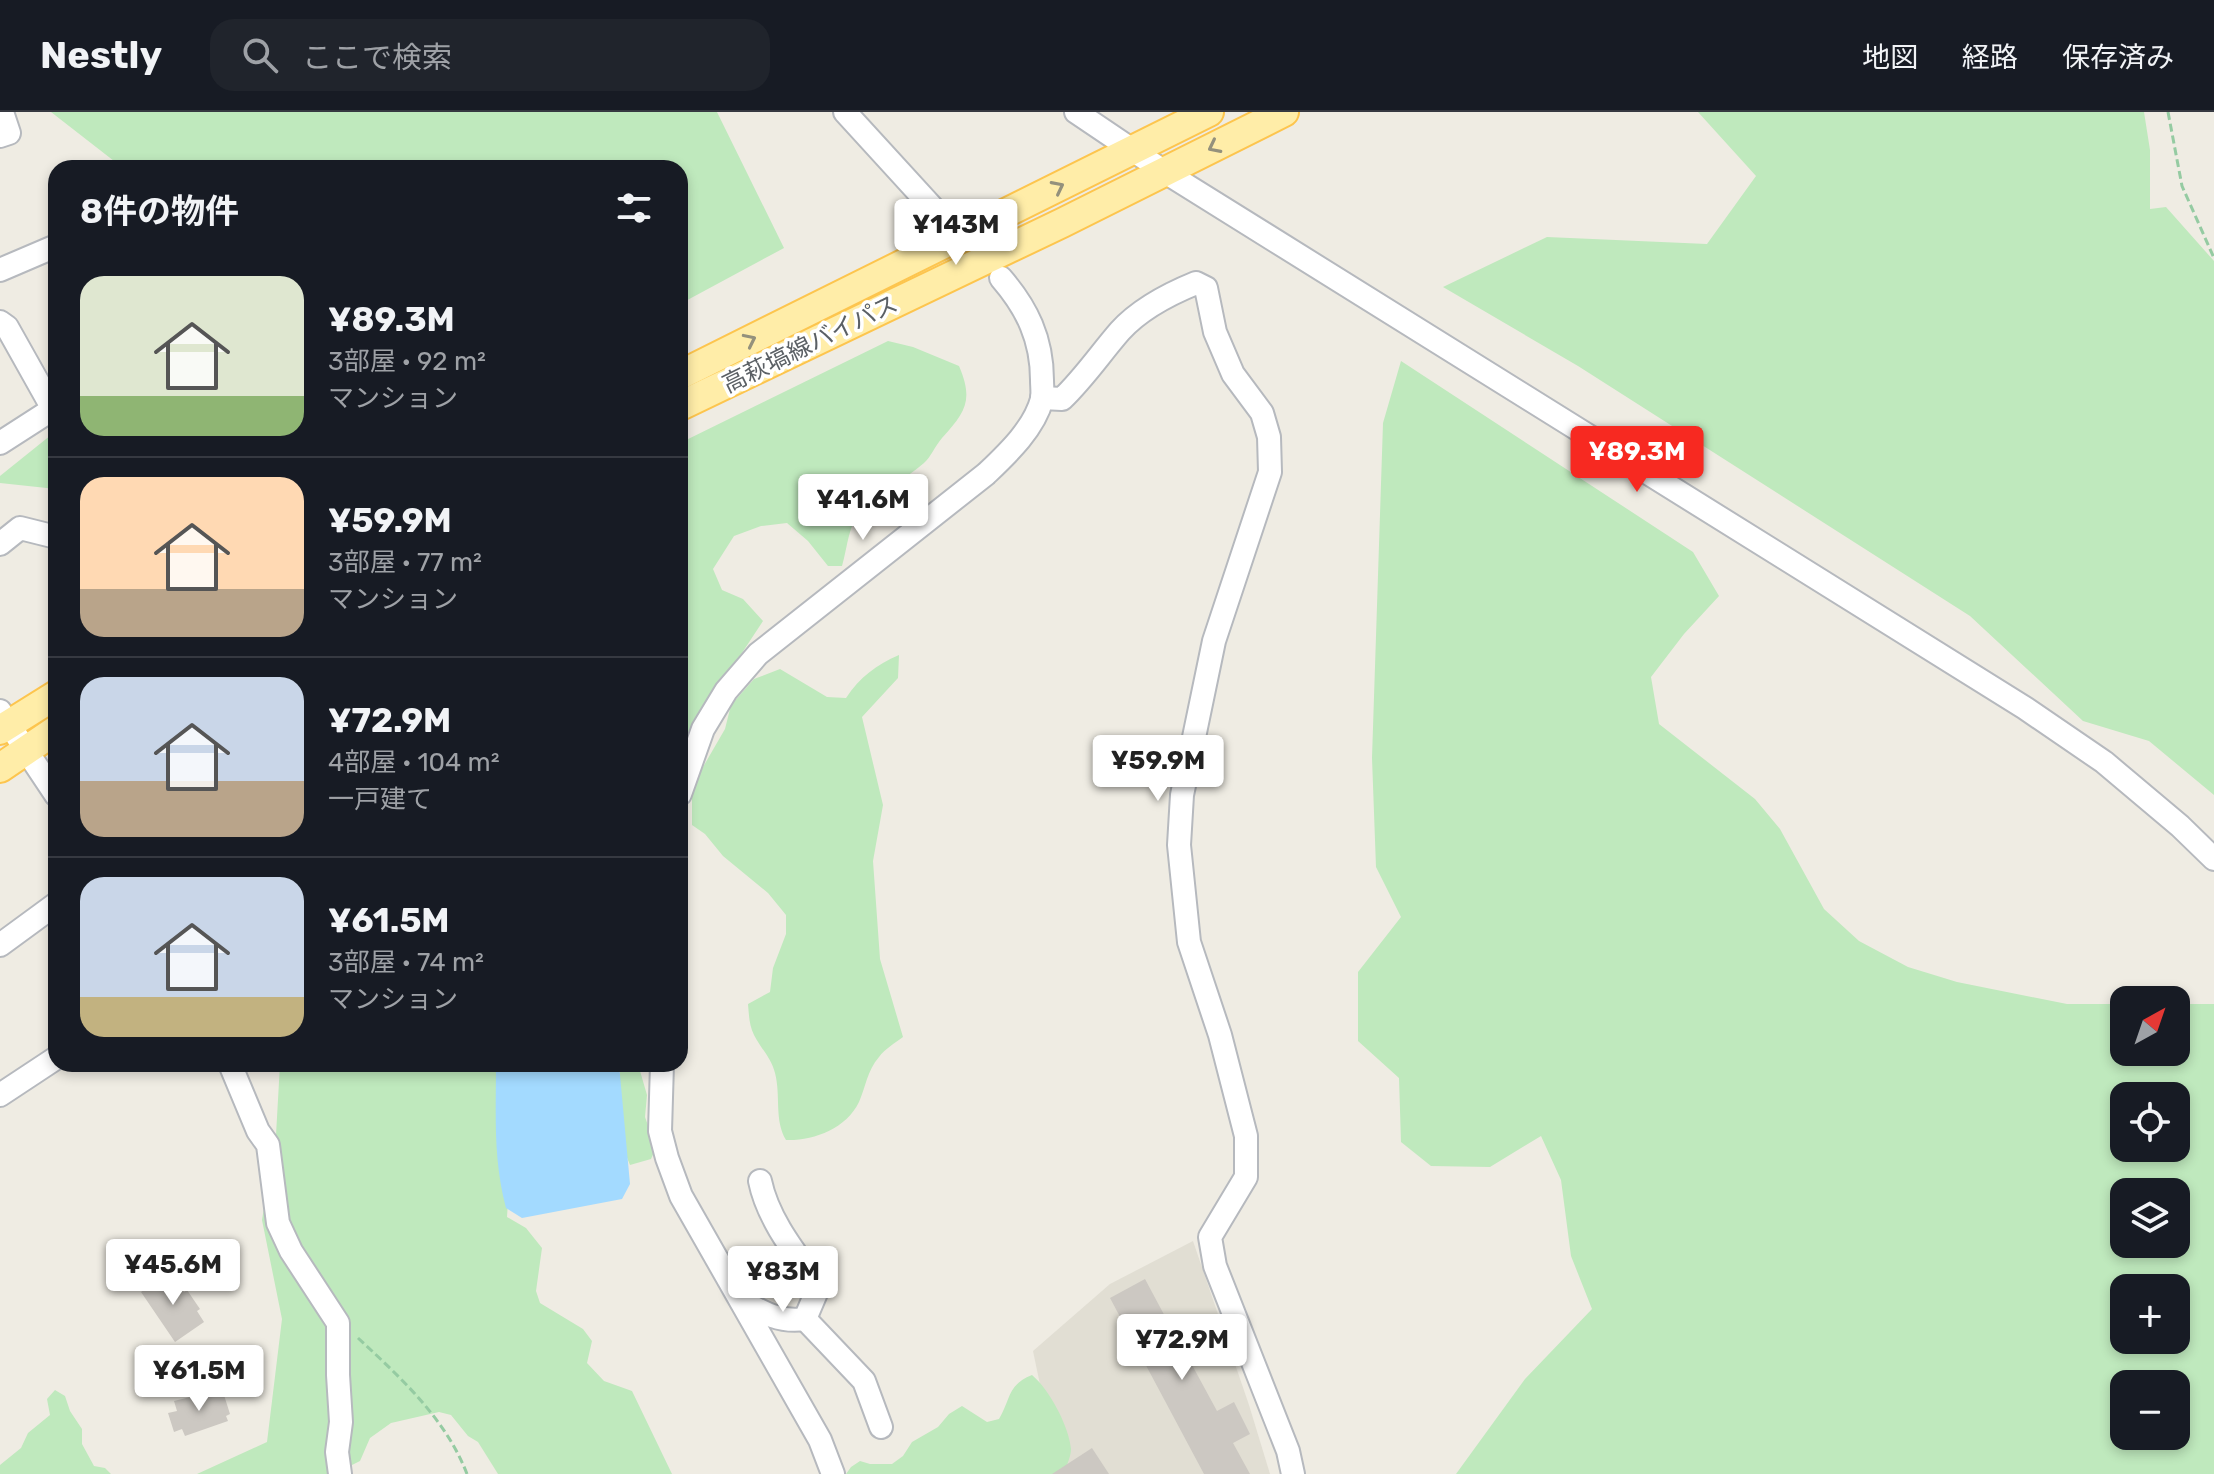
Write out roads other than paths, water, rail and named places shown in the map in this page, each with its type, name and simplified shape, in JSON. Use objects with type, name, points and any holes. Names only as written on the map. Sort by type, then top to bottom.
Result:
[{"type":"main road","name":"高萩塙線バイパス","points":[[688,371],[1209,112]]},
{"type":"main road","name":"高萩塙線バイパス","points":[[688,402],[1284,112]]},
{"type":"main road","points":[[3,722],[48,699]]},
{"type":"main road","points":[[0,768],[48,735]]},
{"type":"street","points":[[0,136],[9,133],[2,112]]},
{"type":"street","points":[[845,112],[941,217]]},
{"type":"street","points":[[1076,112],[1131,151],[2025,708],[2104,762],[2161,809],[2214,859]]},
{"type":"street","points":[[0,270],[48,249]]},
{"type":"street","points":[[688,771],[703,729],[726,691],[758,654],[986,474],[1012,450],[1042,398],[1042,363],[1037,335],[1017,296],[1001,278]]},
{"type":"street","points":[[1042,398],[1062,399],[1090,371],[1122,329],[1142,312],[1196,283],[1206,288],[1215,332],[1233,374],[1262,413],[1269,437],[1270,472],[1214,641],[1182,795],[1179,845],[1189,942],[1220,1035],[1246,1136],[1246,1177],[1210,1237],[1215,1266],[1288,1451],[1293,1474]]},
{"type":"street","points":[[0,322],[7,327],[48,396]]},
{"type":"street","points":[[0,443],[48,412]]},
{"type":"street","points":[[0,544],[20,528],[48,535]]},
{"type":"street","points":[[3,722],[48,783]]},
{"type":"street","points":[[0,945],[48,910]]},
{"type":"street","points":[[0,1095],[48,1063]]},
{"type":"street","points":[[233,1072],[258,1131],[268,1145],[278,1223],[291,1251],[338,1323],[341,1422],[337,1452],[340,1474]]},
{"type":"street","points":[[662,1072],[660,1131],[681,1196],[820,1440],[833,1474]]},
{"type":"street","points":[[760,1181],[771,1212],[790,1246],[819,1286],[805,1319]]},
{"type":"street","points":[[741,1301],[779,1319],[805,1319]]},
{"type":"street","points":[[805,1319],[864,1381],[881,1427]]},
{"type":"water","points":[[496,1072],[620,1072],[630,1184],[622,1199],[522,1218],[506,1208],[497,1154]]}]
